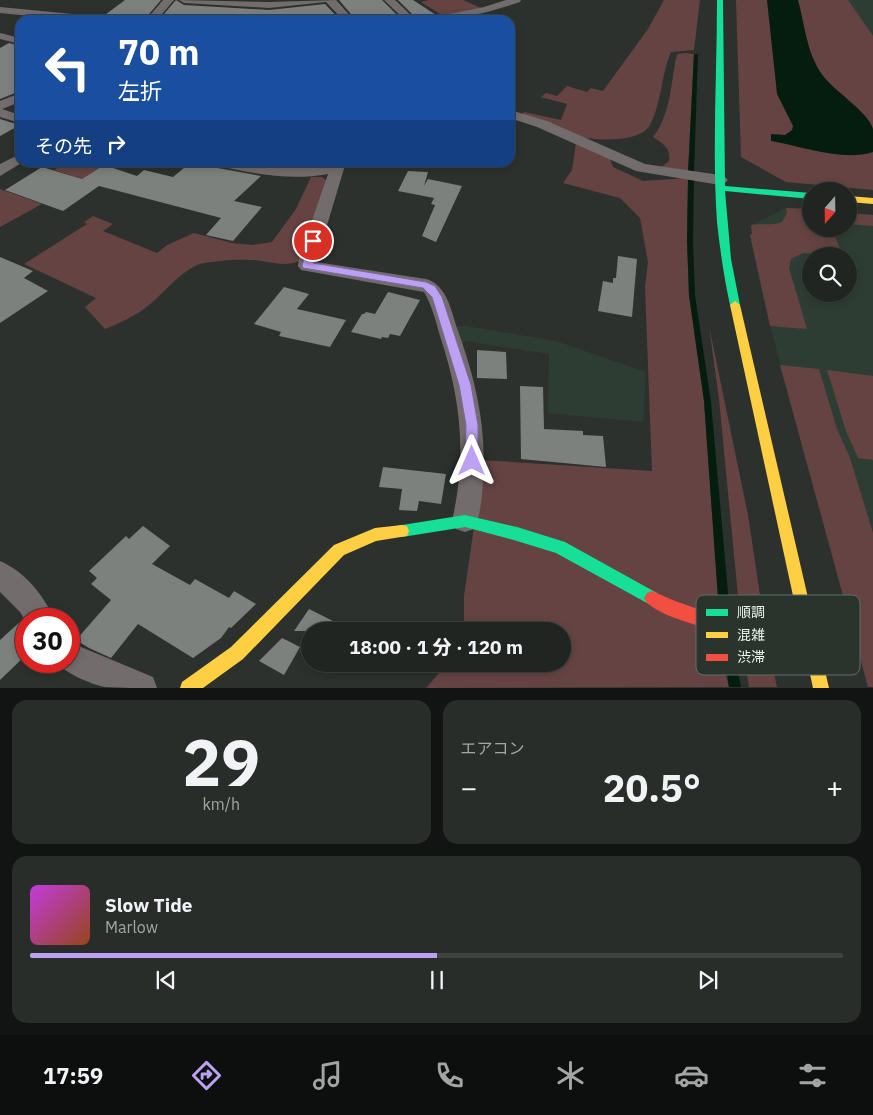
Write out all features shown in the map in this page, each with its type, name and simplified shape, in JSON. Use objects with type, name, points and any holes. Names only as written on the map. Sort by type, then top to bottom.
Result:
[{"type":"street","points":[[3,10],[23,0]]},
{"type":"street","points":[[155,15],[169,0]]},
{"type":"street","points":[[184,0],[269,5],[322,0]]},
{"type":"street","points":[[330,0],[344,15]]},
{"type":"street","points":[[389,0],[405,15]]},
{"type":"street","points":[[460,15],[486,10],[516,0]]},
{"type":"street","points":[[720,0],[720,184],[726,259],[800,595]]},
{"type":"street","points":[[3,10],[54,15]]},
{"type":"street","points":[[0,36],[15,40]]},
{"type":"street","points":[[0,106],[15,99]]},
{"type":"street","points":[[0,113],[15,118]]},
{"type":"street","points":[[515,116],[542,124],[641,168],[691,176],[720,184],[802,195]]},
{"type":"street","points":[[0,171],[15,161]]},
{"type":"street","points":[[245,167],[271,172],[303,173],[328,167]]},
{"type":"street","points":[[336,167],[307,266],[426,285],[431,288],[437,297],[465,385],[472,425],[472,475],[465,521]]},
{"type":"street","points":[[858,200],[873,201]]},
{"type":"street","points":[[188,688],[237,653],[339,550],[374,535],[465,521],[560,547],[662,604],[696,617]]},
{"type":"street","points":[[0,574],[30,602],[34,608]]},
{"type":"street","points":[[80,663],[128,680],[142,688]]},
{"type":"street","points":[[818,675],[821,688]]},
{"type":"shaded area","points":[[429,0],[463,0],[481,8],[441,15],[421,2]]},
{"type":"shaded area","points":[[664,0],[700,0],[694,50],[671,52],[657,107],[646,130],[631,137],[621,139],[586,138],[563,131],[522,114],[524,112],[561,120],[567,104],[541,97],[546,93],[557,96],[567,86],[587,92],[591,88],[603,91],[648,29]]},
{"type":"shaded area","points":[[736,0],[848,0],[873,36],[873,190],[858,189],[858,182],[786,182],[741,157]]},
{"type":"shaded area","points":[[767,0],[798,0],[809,46],[816,64],[826,80],[870,122],[873,129],[873,152],[861,155],[835,154],[771,141],[771,134],[785,135],[792,130],[793,126],[777,94]]},
{"type":"shaded area","points":[[844,0],[873,0],[873,41]]},
{"type":"shaded area","points":[[678,54],[694,54],[688,173],[659,169],[669,161],[669,152],[666,146],[653,137],[659,129],[666,110],[676,58]]},
{"type":"shaded area","points":[[694,54],[698,54],[694,173],[688,173]]},
{"type":"shaded area","points":[[576,143],[610,158],[613,167],[643,181],[688,178],[687,240],[689,295],[704,401],[718,595],[696,595],[696,675],[726,675],[729,687],[426,688],[440,672],[571,672],[571,622],[464,622],[464,596],[476,513],[481,460],[652,471],[645,287],[648,262],[640,218],[620,198],[563,183],[572,170]]},
{"type":"shaded area","points":[[59,167],[101,167],[82,179],[54,170]]},
{"type":"shaded area","points":[[311,177],[322,177],[326,180],[325,188],[300,260],[289,264],[257,260],[231,260],[197,265],[178,278],[144,309],[105,329],[85,307],[96,298],[24,264],[87,224],[84,222],[93,216],[113,224],[103,231],[157,253],[167,245],[194,233],[232,243],[253,245],[272,242],[296,209]]},
{"type":"shaded area","points":[[688,178],[694,179],[693,241],[695,295],[711,402],[728,595],[718,595],[704,401],[689,295],[687,240]]},
{"type":"shaded area","points":[[0,189],[42,204],[0,227]]},
{"type":"shaded area","points":[[786,208],[802,209],[802,238],[858,238],[858,213],[873,215],[873,687],[868,687],[860,658],[860,595],[843,595],[784,379],[764,301],[750,235],[752,234],[751,225]]},
{"type":"shaded area","points":[[786,208],[802,209],[802,238],[836,238],[839,247],[802,247],[802,254],[791,259],[789,268],[807,329],[770,326],[750,235],[752,234],[751,225],[782,222],[787,213]]},
{"type":"shaded area","points":[[858,214],[873,215],[873,226],[858,225]]},
{"type":"shaded area","points":[[466,326],[556,341],[646,372],[643,422],[548,413],[549,354],[466,341],[459,345],[454,327]]},
{"type":"shaded area","points":[[709,326],[748,515],[760,595],[738,595],[719,399]]},
{"type":"shaded area","points":[[780,365],[819,369],[837,429],[850,458],[873,533],[873,687],[868,687],[860,658],[860,595],[843,595]]},
{"type":"shaded area","points":[[827,370],[873,376],[873,460],[858,458],[846,431]]},
{"type":"shaded area","points":[[727,675],[739,675],[741,687],[729,687]]},
{"type":"shaded area","points":[[747,675],[774,675],[777,687],[749,687]]},
{"type":"building","points":[[125,0],[161,0],[148,15],[105,15]]},
{"type":"building","points":[[176,0],[184,5],[269,10],[325,4],[335,15],[163,15]]},
{"type":"building","points":[[339,0],[382,0],[397,15],[352,15]]},
{"type":"building","points":[[398,0],[413,0],[436,15],[413,15]]},
{"type":"building","points":[[9,43],[15,45],[15,93],[0,99],[0,48]]},
{"type":"building","points":[[0,119],[15,124],[15,128],[0,136]]},
{"type":"building","points":[[42,167],[82,179],[101,167],[110,167],[137,176],[144,170],[173,177],[185,167],[212,167],[261,176],[234,201],[262,207],[233,241],[206,235],[221,218],[99,186],[63,211],[5,190]]},
{"type":"building","points":[[408,171],[428,172],[424,186],[428,179],[462,186],[436,242],[422,236],[435,205],[431,204],[434,198],[398,191]]},
{"type":"building","points":[[618,256],[637,259],[632,317],[598,311],[603,281],[613,283],[613,278],[616,278]]},
{"type":"building","points":[[0,257],[33,271],[24,278],[48,291],[0,323]]},
{"type":"building","points":[[284,287],[309,294],[297,309],[346,320],[330,347],[279,336],[281,332],[254,324]]},
{"type":"building","points":[[388,292],[420,300],[400,336],[390,334],[388,338],[382,337],[381,339],[351,332],[362,314],[366,312],[375,314]]},
{"type":"building","points":[[477,350],[506,352],[507,379],[477,378]]},
{"type":"building","points":[[520,386],[543,387],[544,429],[583,431],[583,435],[603,436],[606,467],[521,459]]},
{"type":"building","points":[[383,467],[446,474],[441,504],[419,501],[417,511],[399,510],[402,489],[379,487]]},
{"type":"building","points":[[143,526],[170,546],[152,564],[190,585],[195,579],[229,598],[234,591],[256,604],[231,628],[229,627],[221,638],[193,658],[138,624],[111,658],[89,648],[80,642],[80,635],[111,600],[91,584],[97,578],[89,571],[126,536],[129,539]]},
{"type":"building","points":[[309,609],[335,622],[301,622],[301,631],[294,631]]},
{"type":"building","points":[[15,626],[15,666],[0,680],[0,640]]},
{"type":"building","points":[[282,638],[300,647],[284,675],[259,661]]},
{"type":"traffic: fast","points":[[720,0],[720,180],[722,221],[726,259],[735,305]]},
{"type":"traffic: fast","points":[[720,188],[802,195]]},
{"type":"traffic: fast","points":[[402,531],[465,521],[517,534],[560,547],[652,598]]},
{"type":"traffic: slow","points":[[858,200],[873,201]]},
{"type":"traffic: slow","points":[[735,305],[800,595]]},
{"type":"traffic: slow","points":[[188,688],[237,653],[339,550],[375,535],[402,531]]},
{"type":"traffic: slow","points":[[818,675],[821,688]]},
{"type":"traffic: jam","points":[[652,598],[696,617]]},
{"type":"route","points":[[313,241],[307,266],[426,285],[431,288],[437,297],[465,385],[472,425],[472,461]]}]
